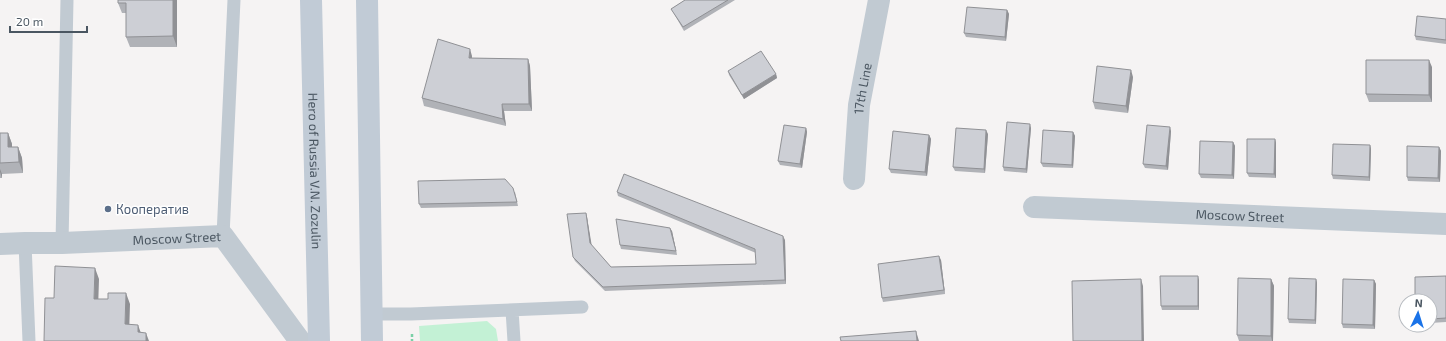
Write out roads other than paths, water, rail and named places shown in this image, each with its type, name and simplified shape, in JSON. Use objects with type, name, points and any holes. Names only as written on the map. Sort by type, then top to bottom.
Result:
[{"type":"main road","name":"Hero of Russia V.N. Zozulin","points":[[311,0],[319,341]]},
{"type":"main road","points":[[367,0],[372,341]]},
{"type":"street","name":"17th Line","points":[[854,178],[859,105],[879,0]]},
{"type":"street","name":"Moscow Street","points":[[1034,207],[1446,224]]},
{"type":"street","name":"Moscow Street","points":[[0,244],[25,242],[62,243],[223,236],[300,341]]},
{"type":"lane","points":[[62,243],[67,0]]},
{"type":"lane","points":[[223,236],[234,0]]},
{"type":"lane","points":[[25,242],[29,341]]},
{"type":"lane","points":[[371,314],[412,314],[582,307]]},
{"type":"lane","points":[[512,310],[514,341]]},
{"type":"place","name":"Кооператив","points":[[108,209]]}]
